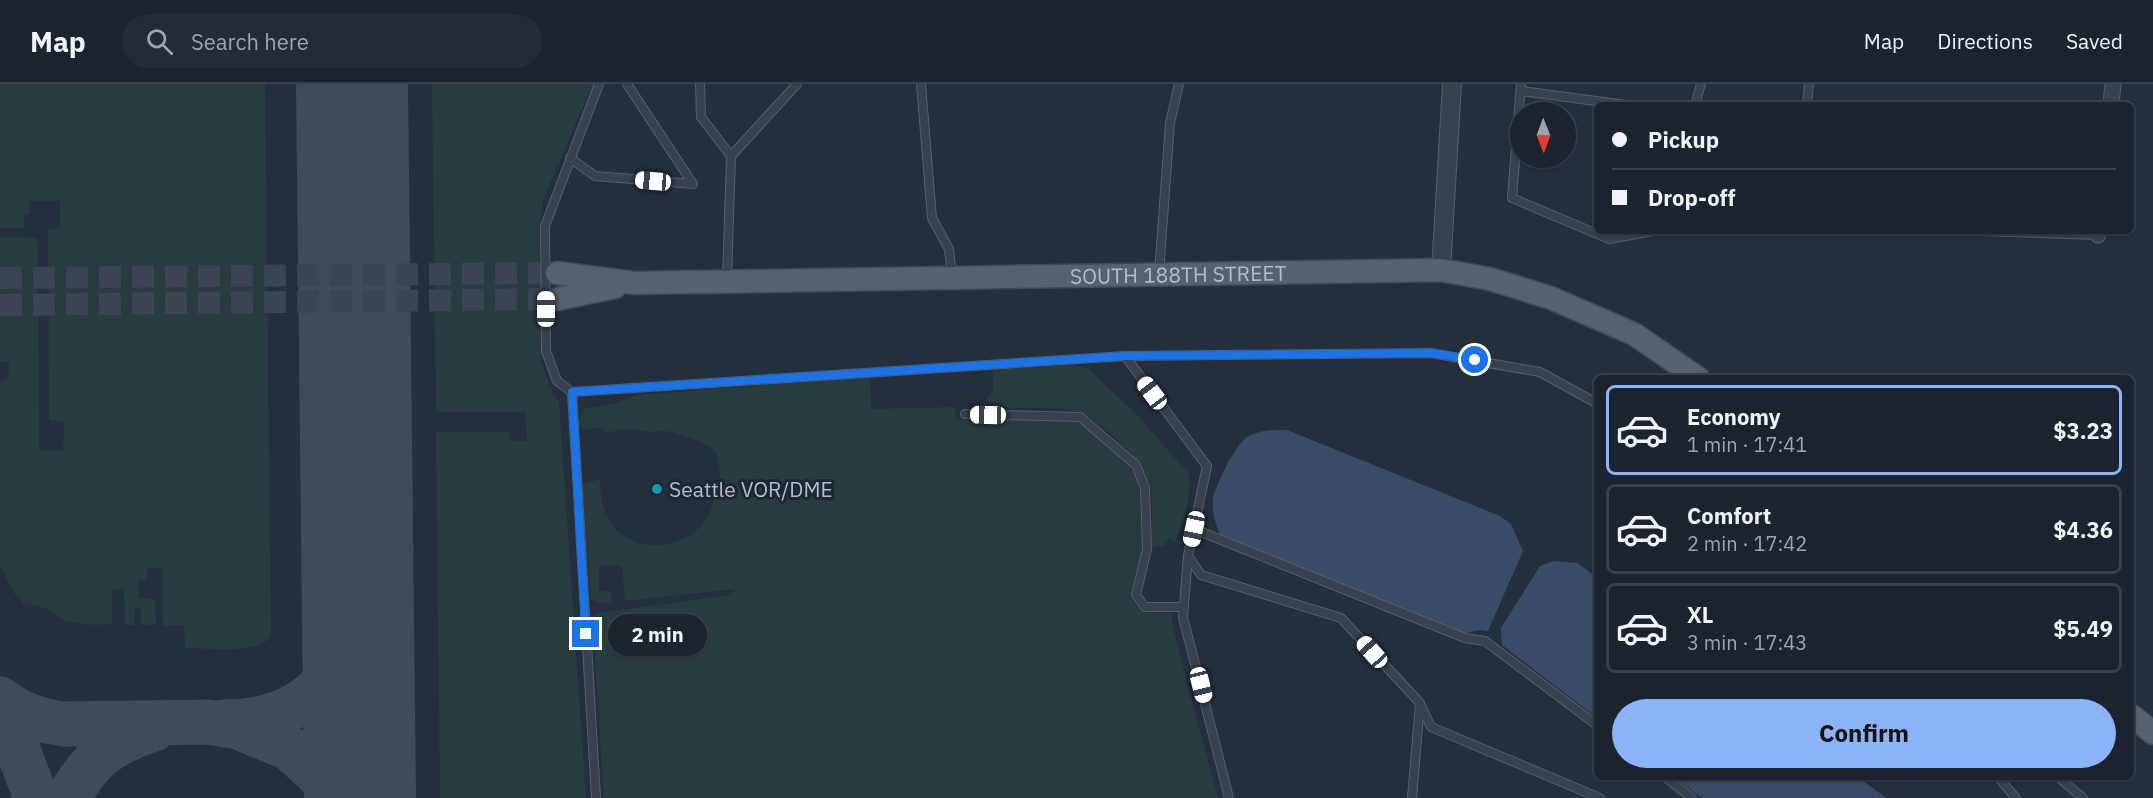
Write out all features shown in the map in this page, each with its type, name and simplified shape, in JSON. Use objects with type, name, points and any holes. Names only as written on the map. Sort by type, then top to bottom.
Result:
[{"type":"main road","name":"SOUTH 188TH STREET","points":[[557,273],[634,283],[1441,270],[1490,279],[1551,298],[1635,334],[1694,375]]},
{"type":"main road","name":"SOUTH 188TH STREET","points":[[558,299],[634,283]]},
{"type":"main road","points":[[2134,718],[2153,733]]},
{"type":"street","points":[[1441,270],[1452,84]]},
{"type":"street","points":[[2111,102],[2113,84]]},
{"type":"lane","points":[[599,84],[545,226],[546,351],[556,381],[572,392],[1125,356],[1431,353],[1540,372],[1594,402]]},
{"type":"lane","points":[[570,158],[595,176],[693,184],[627,84]]},
{"type":"lane","points":[[700,84],[701,117],[731,156],[726,282]]},
{"type":"lane","points":[[731,156],[797,84]]},
{"type":"lane","points":[[921,84],[932,218],[949,249],[952,278]]},
{"type":"lane","points":[[1159,274],[1170,123],[1179,84]]},
{"type":"lane","points":[[1696,102],[1701,84]]},
{"type":"lane","points":[[1807,102],[1809,84]]},
{"type":"lane","points":[[1594,233],[1512,198],[1521,87],[1608,102]]},
{"type":"lane","points":[[1597,234],[1609,239],[1636,234]]},
{"type":"lane","points":[[1125,356],[1208,466],[1188,556],[1183,617],[1229,798]]},
{"type":"lane","points":[[572,392],[596,798]]},
{"type":"lane","points":[[965,414],[1080,417],[1136,465],[1146,488],[1147,549],[1136,595],[1145,608],[1184,607]]},
{"type":"lane","points":[[1194,529],[1465,638],[1485,641],[1594,723]]},
{"type":"lane","points":[[1188,556],[1202,575],[1341,618],[1420,704],[1431,727],[1600,798]]},
{"type":"lane","points":[[1412,798],[1420,704]]},
{"type":"lane","points":[[1669,780],[1692,798]]},
{"type":"lane","points":[[2001,780],[2016,798]]},
{"type":"lane","points":[[2062,780],[2083,798]]},
{"type":"green space","points":[[0,84],[265,84],[271,632],[270,638],[262,643],[242,649],[185,648],[184,625],[163,626],[162,568],[147,568],[147,580],[139,580],[138,598],[155,599],[156,625],[141,625],[141,608],[135,608],[134,625],[125,625],[124,589],[112,590],[112,624],[94,625],[65,621],[46,608],[24,604],[14,593],[0,566],[0,381],[6,379],[9,362],[0,362],[0,237],[30,237],[38,242],[39,450],[63,451],[64,422],[49,420],[48,229],[60,228],[60,201],[30,201],[30,214],[24,215],[24,228],[0,228]]},
{"type":"green space","points":[[432,84],[593,84],[543,200],[540,224],[541,361],[552,392],[559,402],[586,798],[440,798],[436,432],[509,432],[510,441],[527,441],[525,412],[436,412]]},
{"type":"green space","points":[[1074,365],[1089,369],[1142,420],[1188,470],[1187,507],[1175,542],[1169,539],[1163,547],[1158,545],[1151,548],[1151,489],[1141,464],[1109,432],[1082,413],[1056,408],[981,408],[993,390],[993,368]]},
{"type":"green space","points":[[870,377],[871,409],[955,407],[956,420],[1070,419],[1090,430],[1128,464],[1139,484],[1143,518],[1141,553],[1130,598],[1143,612],[1171,613],[1218,798],[604,798],[592,617],[599,613],[729,595],[736,589],[625,601],[622,566],[599,565],[599,591],[611,591],[611,603],[598,603],[591,600],[582,485],[600,479],[605,513],[620,533],[636,542],[664,545],[683,539],[705,521],[718,489],[719,465],[717,455],[712,448],[675,433],[628,429],[606,433],[603,428],[584,429],[578,424],[584,409],[613,404],[637,395]]},
{"type":"water","points":[[1287,430],[1500,516],[1511,524],[1523,551],[1488,631],[1478,630],[1466,633],[1221,537],[1213,510],[1213,500],[1217,486],[1231,458],[1241,442],[1250,435],[1266,431]]},
{"type":"water","points":[[1554,561],[1578,563],[1594,576],[1594,716],[1502,645],[1501,628],[1540,566]]},
{"type":"water","points":[[1678,780],[1862,780],[1886,798],[1702,798]]},
{"type":"taxiway","points":[[223,722],[244,721],[281,713],[312,694],[325,682],[336,666],[348,643],[358,611]]},
{"type":"taxiway","points":[[0,699],[30,716],[63,724],[208,722],[238,727],[289,748],[320,776],[332,798]]},
{"type":"taxiway","points":[[0,715],[18,750],[36,798]]},
{"type":"taxiway","points":[[68,798],[85,772],[103,754],[125,740],[154,729]]},
{"type":"runway","points":[[352,84],[360,798]]},
{"type":"tunnel","points":[[0,278],[557,273]]},
{"type":"tunnel","points":[[0,305],[558,299]]},
{"type":"place","name":"Seattle VOR/DME","points":[[657,489]]},
{"type":"route","points":[[586,634],[572,392],[1125,356],[1431,353],[1475,360]]}]
